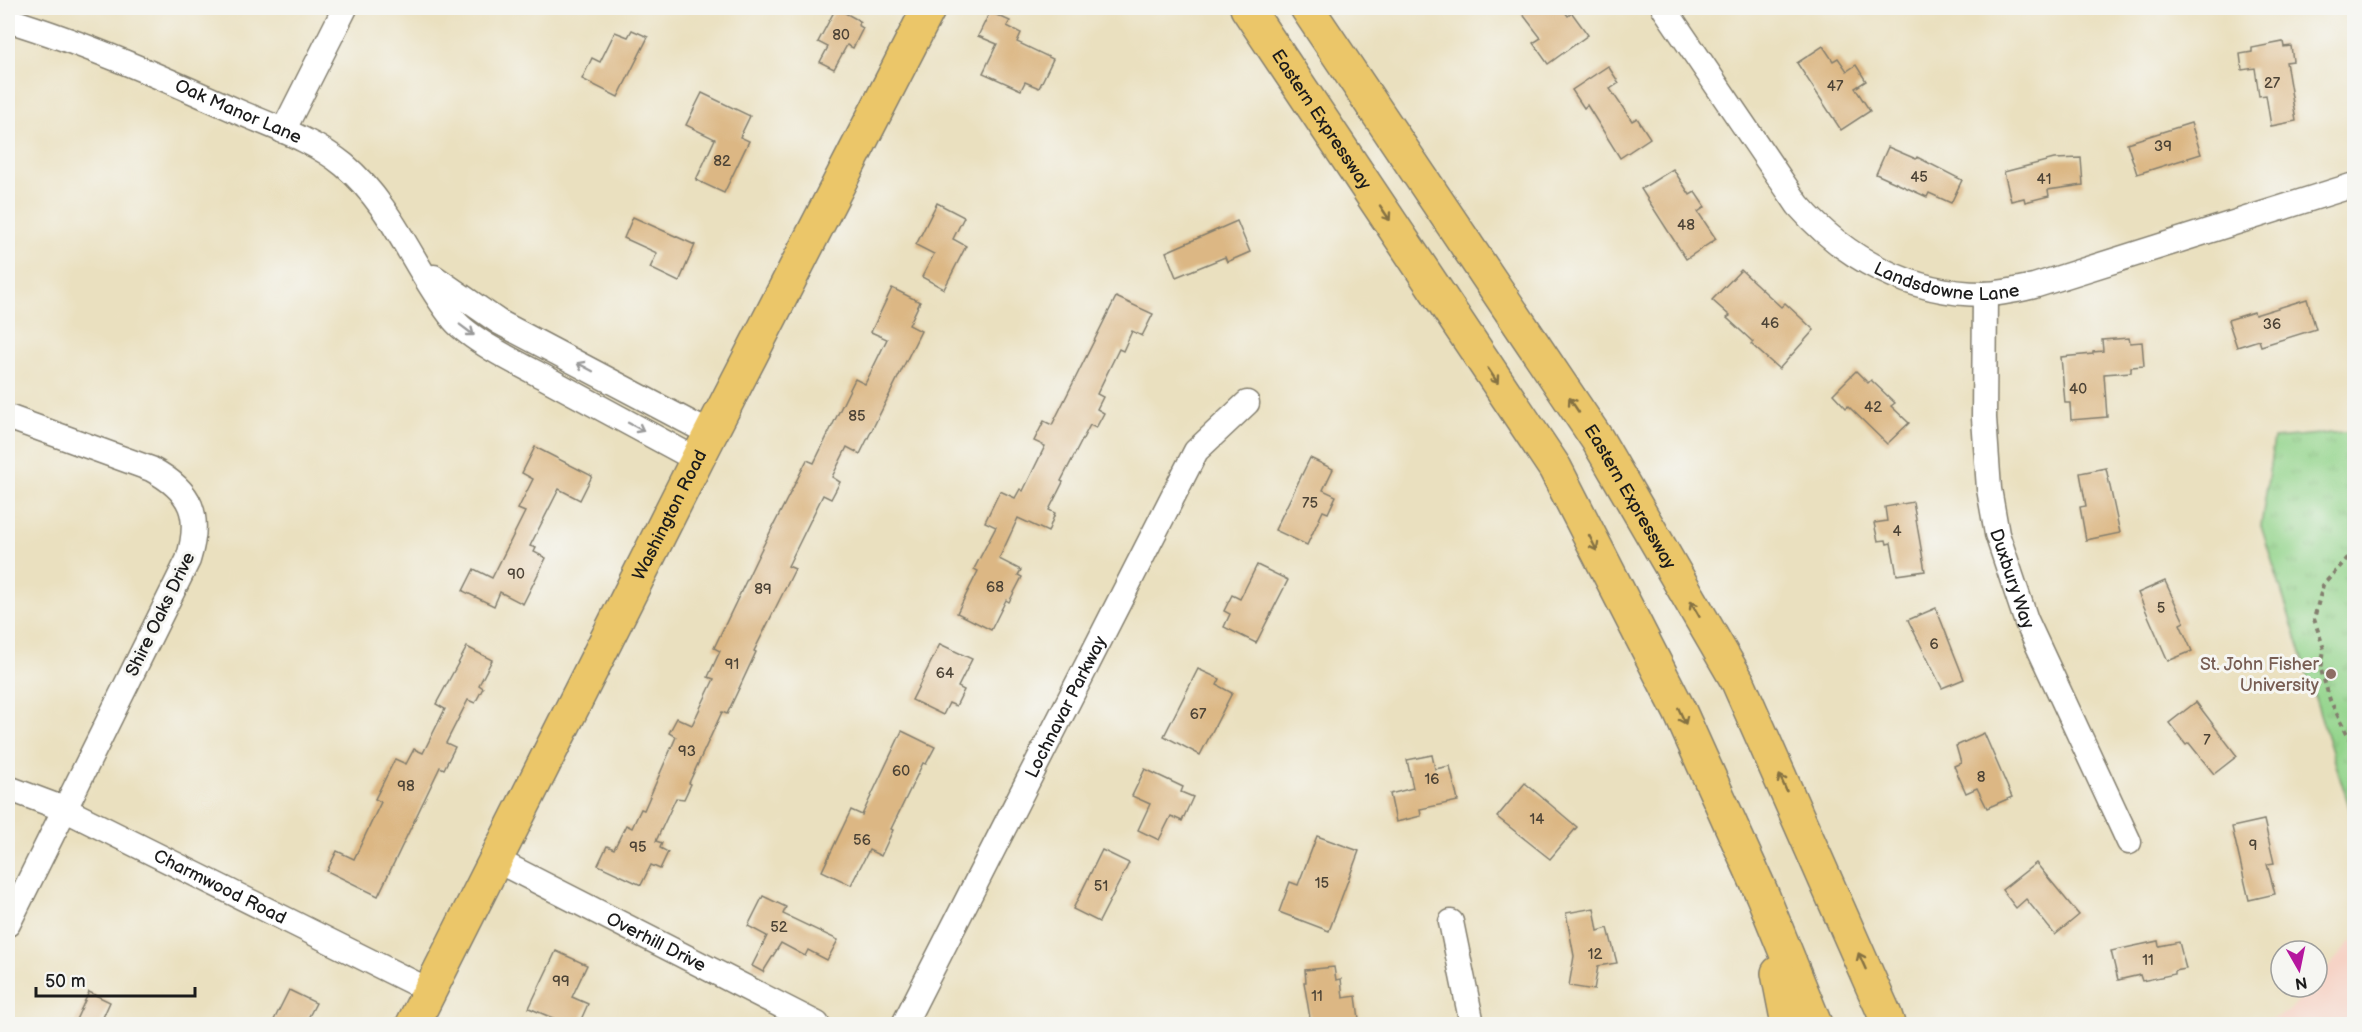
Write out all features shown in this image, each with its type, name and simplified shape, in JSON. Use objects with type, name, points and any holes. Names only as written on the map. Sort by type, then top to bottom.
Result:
[{"type":"main road","name":"Washington Road","points":[[413,1024],[704,447],[929,8]]},
{"type":"main road","name":"Eastern Expressway","points":[[1247,8],[1555,468],[1680,712],[1762,894],[1815,1024]]},
{"type":"main road","name":"Eastern Expressway","points":[[1307,8],[1597,439],[1732,672],[1888,1021]]},
{"type":"main road","points":[[1762,894],[1788,1024]]},
{"type":"street","points":[[283,131],[345,8]]},
{"type":"street","name":"Landsdowne Lane","points":[[1664,8],[1798,205],[1827,235],[1867,263],[1911,283],[1935,289],[1985,294],[2034,286],[2351,194]]},
{"type":"street","name":"Oak Manor Lane","points":[[8,20],[46,31],[148,71],[283,131],[343,164],[388,213],[420,267],[499,322],[704,447]]},
{"type":"street","name":"Duxbury Way","points":[[1985,294],[1984,418],[1989,489],[1997,534],[2025,620],[2129,842]]},
{"type":"street","name":"Lochnavar Parkway","points":[[904,1024],[1196,451],[1247,403]]},
{"type":"street","name":"Shire Oaks Drive","points":[[8,417],[151,469],[182,490],[191,505],[194,522],[194,541],[188,560],[8,924]]},
{"type":"street","name":"Charmwood Road","points":[[8,788],[64,809],[430,991]]},
{"type":"street","name":"Overhill Drive","points":[[496,860],[817,1024]]},
{"type":"street","points":[[1451,922],[1472,1024]]},
{"type":"path","points":[[2355,552],[2323,585],[2314,619],[2324,649],[2321,670],[2330,700],[2355,748]]},
{"type":"shaded area","points":[[2354,938],[2354,1024],[2260,1024],[2290,1011],[2300,999],[2329,999],[2329,966]]},
{"type":"green space","name":"St. John Fisher University","points":[[2354,431],[2354,822],[2261,526],[2274,438]]},
{"type":"building","points":[[836,8],[860,21],[858,25],[863,28],[853,48],[847,45],[834,69],[820,62],[828,47],[818,42]]},
{"type":"building","points":[[1518,8],[1562,8],[1568,16],[1572,13],[1588,35],[1548,64],[1533,43],[1541,38]]},
{"type":"building","points":[[990,12],[1010,21],[1007,26],[1021,33],[1017,42],[1053,59],[1039,88],[1025,82],[1021,90],[983,73],[997,44],[978,36]]},
{"type":"building","points":[[632,30],[648,37],[618,97],[582,79],[592,58],[600,62],[615,32],[628,37]]},
{"type":"building","points":[[2283,42],[2284,47],[2291,46],[2293,61],[2286,62],[2296,121],[2271,126],[2266,95],[2259,96],[2255,68],[2242,70],[2240,54],[2252,52],[2252,48]]},
{"type":"building","points":[[1823,46],[1833,61],[1838,58],[1847,71],[1856,65],[1866,81],[1855,88],[1870,111],[1841,130],[1797,63]]},
{"type":"building","points":[[1608,66],[1619,83],[1610,89],[1632,121],[1637,118],[1650,138],[1620,158],[1587,105],[1584,108],[1572,90]]},
{"type":"building","points":[[702,93],[750,116],[740,137],[749,141],[724,193],[696,180],[715,139],[686,125]]},
{"type":"building","points":[[2191,123],[2201,154],[2137,174],[2127,143]]},
{"type":"building","points":[[1888,147],[1916,159],[1917,157],[1962,180],[1951,203],[1929,193],[1927,197],[1876,174]]},
{"type":"building","points":[[2081,158],[2083,185],[2048,190],[2049,196],[2025,202],[2024,198],[2011,201],[2004,172],[2054,159]]},
{"type":"building","points":[[1673,169],[1690,195],[1695,192],[1705,207],[1698,212],[1716,239],[1686,259],[1641,189]]},
{"type":"building","points":[[937,203],[964,217],[953,239],[966,246],[944,289],[922,277],[934,254],[916,245]]},
{"type":"building","points":[[633,217],[695,245],[679,282],[650,268],[657,253],[624,238]]},
{"type":"building","points":[[1237,221],[1250,252],[1227,262],[1225,257],[1176,277],[1166,252]]},
{"type":"building","points":[[1741,270],[1781,307],[1785,303],[1814,330],[1779,369],[1751,344],[1753,342],[1727,318],[1730,316],[1712,300]]},
{"type":"building","points":[[892,288],[920,302],[909,325],[921,331],[860,454],[847,447],[832,477],[840,482],[831,499],[823,495],[788,566],[795,569],[754,651],[756,652],[727,714],[722,712],[689,783],[691,784],[684,799],[676,798],[656,841],[662,843],[660,848],[668,852],[660,869],[651,865],[641,885],[598,865],[607,846],[614,849],[626,825],[632,828],[641,809],[644,810],[676,737],[669,733],[677,718],[692,725],[714,679],[708,677],[720,651],[714,648],[760,552],[807,460],[814,463],[855,379],[865,384],[887,339],[871,332]]},
{"type":"building","points":[[1116,297],[1153,314],[1142,336],[1132,331],[1123,351],[1119,349],[1097,394],[1103,397],[1097,409],[1104,413],[1096,428],[1090,425],[1061,481],[1063,482],[1049,510],[1055,513],[1048,532],[1018,518],[999,559],[1021,570],[1018,575],[1022,577],[1009,602],[1006,600],[991,630],[957,613],[978,571],[974,569],[996,527],[985,522],[1000,491],[1015,498],[1020,489],[1023,491],[1045,446],[1034,441],[1044,421],[1052,425]]},
{"type":"building","points":[[2307,299],[2316,329],[2261,346],[2259,340],[2237,347],[2228,320],[2254,312],[2255,315]]},
{"type":"building","points":[[2129,338],[2130,343],[2142,342],[2144,366],[2131,367],[2131,372],[2104,374],[2107,417],[2071,420],[2070,403],[2065,403],[2061,357],[2093,354],[2093,352],[2103,351],[2102,340]]},
{"type":"building","points":[[1856,371],[1868,383],[1871,380],[1895,403],[1891,406],[1909,423],[1887,444],[1833,394]]},
{"type":"building","points":[[535,447],[592,476],[580,500],[559,489],[530,546],[536,548],[534,552],[546,558],[523,604],[500,592],[494,606],[463,591],[474,569],[492,578],[525,512],[518,509],[533,479],[522,473]]},
{"type":"building","points":[[1310,458],[1333,469],[1323,490],[1336,496],[1328,513],[1323,511],[1307,545],[1275,530]]},
{"type":"building","points":[[2106,468],[2120,533],[2086,540],[2080,507],[2086,506],[2080,473]]},
{"type":"building","points":[[1913,502],[1925,571],[1897,575],[1891,543],[1887,544],[1886,540],[1878,541],[1874,523],[1887,521],[1885,507]]},
{"type":"building","points":[[1257,565],[1288,580],[1256,643],[1224,627],[1230,614],[1224,611],[1232,595],[1240,599]]},
{"type":"building","points":[[2165,581],[2184,622],[2180,624],[2192,651],[2168,661],[2138,593]]},
{"type":"building","points":[[1936,608],[1964,679],[1942,688],[1908,620]]},
{"type":"building","points":[[940,644],[972,659],[958,687],[964,690],[956,706],[949,703],[943,715],[912,700]]},
{"type":"building","points":[[467,647],[492,660],[479,685],[483,688],[475,703],[468,700],[446,743],[455,747],[444,769],[440,767],[378,896],[327,871],[337,851],[354,859],[381,802],[375,799],[395,759],[406,764],[414,749],[423,753],[445,709],[436,704]]},
{"type":"building","points":[[1198,669],[1220,679],[1217,685],[1232,693],[1200,755],[1164,736]]},
{"type":"building","points":[[2196,702],[2237,756],[2214,774],[2189,743],[2186,745],[2169,723]]},
{"type":"building","points":[[902,731],[935,747],[926,764],[923,763],[891,829],[893,830],[881,856],[869,850],[851,885],[822,871],[851,810],[862,815]]},
{"type":"building","points":[[1984,733],[2012,797],[1987,808],[1977,788],[1966,793],[1954,766],[1961,763],[1956,746]]},
{"type":"building","points":[[1432,755],[1435,769],[1450,766],[1458,801],[1420,809],[1421,816],[1396,822],[1390,794],[1413,788],[1407,760]]},
{"type":"building","points":[[1145,769],[1183,787],[1181,792],[1193,797],[1182,821],[1171,816],[1159,840],[1138,830],[1150,804],[1132,796]]},
{"type":"building","points":[[1525,783],[1577,827],[1550,859],[1497,817]]},
{"type":"building","points":[[2264,820],[2274,863],[2267,864],[2275,894],[2249,900],[2232,827]]},
{"type":"building","points":[[1317,836],[1359,851],[1329,931],[1279,912],[1290,882],[1298,885]]},
{"type":"building","points":[[1102,850],[1129,863],[1099,922],[1073,909]]},
{"type":"building","points":[[2036,863],[2079,915],[2055,935],[2026,899],[2016,908],[2002,890]]},
{"type":"building","points":[[763,896],[786,907],[783,914],[838,940],[827,960],[808,950],[805,956],[781,943],[763,972],[752,966],[767,936],[748,926]]},
{"type":"building","points":[[1594,908],[1598,931],[1608,928],[1617,963],[1598,966],[1594,990],[1569,986],[1574,956],[1566,913]]},
{"type":"building","points":[[2158,941],[2159,946],[2179,942],[2186,969],[2175,971],[2175,974],[2142,981],[2140,975],[2118,980],[2111,951]]},
{"type":"building","points":[[556,951],[587,965],[572,997],[588,1004],[579,1024],[567,1024],[529,1008]]},
{"type":"building","points":[[1334,967],[1336,980],[1341,979],[1343,998],[1356,996],[1359,1019],[1311,1024],[1304,982],[1306,982],[1305,970]]},
{"type":"building","points":[[289,990],[316,1003],[305,1024],[272,1024]]},
{"type":"building","points":[[89,992],[110,1002],[100,1024],[74,1024]]},
{"type":"place","name":"St. John Fisher University","points":[[2331,674]]}]
